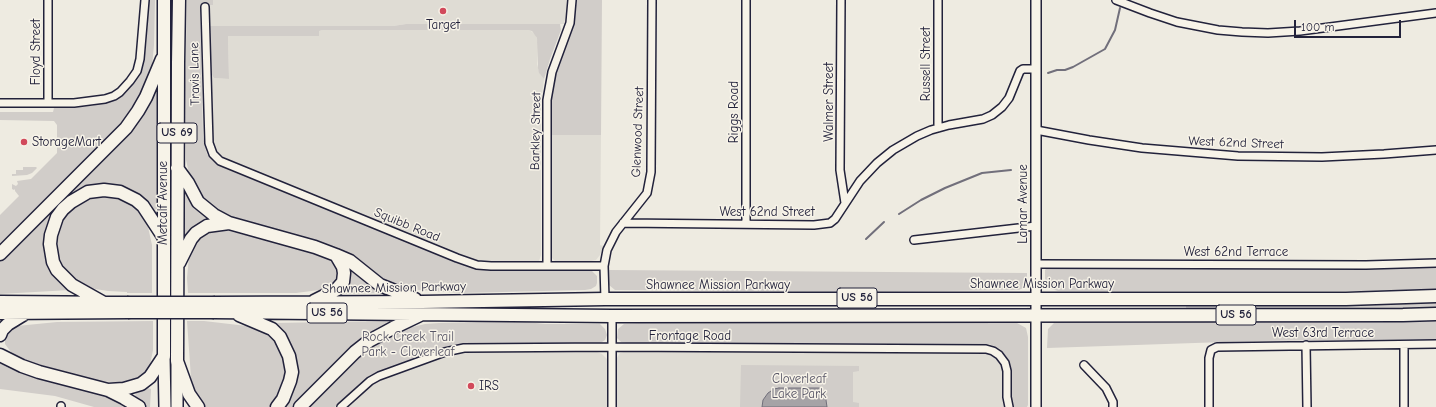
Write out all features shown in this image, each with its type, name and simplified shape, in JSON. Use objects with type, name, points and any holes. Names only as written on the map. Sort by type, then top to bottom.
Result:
[{"type":"highway","name":"Metcalf Avenue","points":[[164,0],[164,356]]},
{"type":"highway","name":"Metcalf Avenue","points":[[177,361],[179,0]]},
{"type":"highway","points":[[0,254],[126,128],[146,97],[164,55]]},
{"type":"highway","points":[[177,168],[198,202],[214,215],[229,223],[315,247],[350,261],[380,285],[423,308],[369,341],[355,352],[300,407]]},
{"type":"highway","points":[[104,303],[72,285],[63,277],[53,262],[50,244],[51,235],[57,217],[63,209],[71,202],[88,192],[104,190],[120,192],[136,200],[142,206],[164,238]]},
{"type":"highway","points":[[177,266],[191,239],[196,233],[207,226],[229,223]]},
{"type":"highway","points":[[311,302],[336,290],[343,282],[343,267],[336,255]]},
{"type":"highway","name":"Shawnee Mission Parkway","points":[[215,307],[232,312],[423,308],[604,299],[1346,299],[1436,296]]},
{"type":"highway","points":[[584,315],[604,299]]},
{"type":"highway","points":[[612,316],[616,309],[631,299]]},
{"type":"highway","name":"Shawnee Mission Parkway","points":[[0,302],[104,303],[127,307]]},
{"type":"highway","name":"Shawnee Mission Parkway","points":[[0,313],[27,313],[127,307],[215,307],[311,302],[612,316],[1436,314]]},
{"type":"highway","points":[[232,312],[272,329],[280,337],[286,347],[292,372],[288,390],[277,407]]},
{"type":"highway","points":[[0,335],[2,330],[8,324],[27,313]]},
{"type":"highway","points":[[0,344],[5,358],[22,366],[39,372],[108,390],[138,407]]},
{"type":"highway","points":[[108,390],[124,389],[141,384],[150,377],[164,356]]},
{"type":"highway","name":"US 69","points":[[177,361],[189,394],[198,407]]},
{"type":"main road","name":"Metcalf Avenue","points":[[164,356],[165,407]]},
{"type":"main road","name":"Metcalf Avenue","points":[[177,361],[177,407]]},
{"type":"street","name":"Floyd Street","points":[[48,0],[48,103]]},
{"type":"street","points":[[0,103],[74,103],[105,99],[120,92],[137,71],[142,53],[145,0]]},
{"type":"street","name":"Barkley Street","points":[[546,266],[547,100],[552,72],[570,22],[572,0]]},
{"type":"street","name":"Glenwood Street","points":[[604,299],[604,266],[606,254],[613,237],[646,193],[651,172],[652,0]]},
{"type":"street","name":"Riggs Road","points":[[746,0],[746,224]]},
{"type":"street","name":"Walmer Street","points":[[841,0],[840,170],[845,204]]},
{"type":"street","name":"Russell Street","points":[[938,0],[938,128]]},
{"type":"street","name":"Lamar Avenue","points":[[1036,0],[1036,407]]},
{"type":"street","points":[[1116,0],[1177,22],[1218,30],[1242,32],[1268,33],[1300,31],[1436,13]]},
{"type":"street","name":"Travis Lane","points":[[206,7],[210,148],[222,163],[264,179]]},
{"type":"street","name":"West 62nd Street","points":[[623,223],[814,225],[834,221],[860,181],[884,157],[911,140],[938,128],[983,119],[992,114],[1002,107],[1009,98],[1020,71],[1023,69],[1036,69]]},
{"type":"street","name":"West 62nd Street","points":[[1036,130],[1075,138],[1142,148],[1238,156],[1322,157],[1436,150]]},
{"type":"street","name":"Squibb Road","points":[[264,179],[470,263],[484,266],[546,266]]},
{"type":"street","points":[[914,240],[1036,226]]},
{"type":"street","name":"West 62nd Terrace","points":[[1037,264],[1366,265],[1436,263]]},
{"type":"street","points":[[546,266],[604,266]]},
{"type":"street","points":[[612,316],[612,407]]},
{"type":"street","name":"West 63rd Terrace","points":[[1209,407],[1209,358],[1211,350],[1217,347],[1241,345],[1436,344]]},
{"type":"street","points":[[1306,345],[1306,407]]},
{"type":"street","points":[[1404,345],[1404,407]]},
{"type":"street","name":"Frontage Road","points":[[341,407],[370,381],[379,376],[445,352],[464,348],[612,347],[986,349],[999,355],[1005,363],[1007,371],[1007,397],[1009,407]]},
{"type":"street","points":[[1084,365],[1106,388],[1114,402],[1113,407]]},
{"type":"shaded area","points":[[213,0],[567,0],[567,9],[564,24],[210,26],[209,5],[213,5]]},
{"type":"shaded area","points":[[323,30],[527,30],[536,35],[538,42],[537,64],[540,74],[544,79],[541,102],[541,255],[539,261],[481,261],[465,257],[226,159],[216,152],[212,137],[211,74],[214,78],[229,79],[228,36],[319,36],[319,31]]},
{"type":"shaded area","points":[[550,135],[601,135],[600,245],[603,246],[600,255],[596,260],[555,261],[551,257]]},
{"type":"shaded area","points":[[627,351],[981,352],[991,354],[996,357],[1002,366],[1004,407],[616,407],[617,358],[620,353]]},
{"type":"shaded area","points":[[475,352],[597,352],[602,354],[607,359],[608,363],[607,407],[347,407],[364,390],[383,378],[414,366],[452,355]]},
{"type":"shaded area","points":[[779,388],[821,388],[825,393],[827,407],[762,407],[763,400],[768,393]]},
{"type":"green space","points":[[149,0],[155,0],[154,45],[152,66],[140,98],[122,124],[0,245],[0,215],[19,196],[15,189],[12,189],[12,184],[16,186],[18,184],[17,181],[31,179],[57,153],[57,125],[54,121],[0,120],[0,112],[53,112],[54,108],[91,106],[108,102],[116,98],[139,72],[143,62],[146,47]]},
{"type":"green space","points":[[168,0],[174,0],[172,275],[168,275]]},
{"type":"green space","points":[[187,0],[213,0],[213,5],[200,5],[203,137],[207,154],[214,162],[227,169],[469,266],[494,270],[588,270],[592,271],[597,276],[596,286],[585,290],[461,293],[406,289],[390,285],[346,253],[336,248],[314,240],[227,215],[219,212],[202,201],[190,178],[186,160],[185,86]]},
{"type":"green space","points":[[575,0],[602,0],[601,135],[550,135],[550,107],[553,81]]},
{"type":"green space","points":[[406,24],[560,24],[561,30],[544,79],[539,73],[538,68],[537,38],[532,31],[527,30],[323,30],[319,31],[319,36],[228,36],[229,79],[214,78],[211,74],[210,26],[393,26]]},
{"type":"green space","points":[[157,82],[156,216],[110,185],[52,217],[49,222],[46,236],[70,290],[0,294],[0,259],[124,136]]},
{"type":"green space","points":[[23,167],[37,168],[32,173],[27,175],[12,176],[12,174],[16,174],[16,170],[23,170]]},
{"type":"green space","points":[[184,189],[190,198],[213,219],[191,230],[184,238]]},
{"type":"green space","points":[[101,195],[120,197],[128,201],[141,212],[145,218],[152,245],[152,293],[127,293],[89,288],[75,282],[61,267],[55,253],[56,233],[63,218],[74,206],[90,197]]},
{"type":"green space","points":[[221,229],[316,253],[328,258],[337,265],[339,274],[335,285],[327,289],[296,293],[188,293],[187,278],[189,256],[198,239],[209,231]]},
{"type":"green space","points":[[347,266],[380,290],[385,293],[340,294]]},
{"type":"green space","points":[[1436,266],[1436,289],[1388,291],[1058,291],[1049,288],[1045,280],[1045,270],[1047,267]]},
{"type":"green space","points":[[609,270],[1027,273],[1027,281],[1023,288],[1019,290],[858,292],[615,290],[609,285]]},
{"type":"green space","points":[[1436,302],[1436,308],[1412,309],[1186,309],[1186,306],[1389,304]]},
{"type":"green space","points":[[1436,320],[1436,339],[1254,341],[1047,348],[1048,329],[1054,323],[1060,322],[1364,322]]},
{"type":"green space","points":[[153,321],[153,350],[147,372],[139,379],[124,383],[99,381],[30,362],[11,352],[5,344],[6,334],[12,328],[17,326],[57,322]]},
{"type":"green space","points":[[187,321],[204,321],[247,326],[260,330],[273,339],[282,353],[286,367],[283,385],[275,401],[269,407],[205,407],[195,394],[191,378]]},
{"type":"green space","points":[[392,321],[393,323],[340,359],[293,407],[283,407],[294,386],[273,323]]},
{"type":"green space","name":"Rock Creek Trail Park - Cloverleaf","points":[[517,321],[545,324],[600,324],[605,329],[607,335],[605,340],[599,344],[471,343],[452,346],[370,375],[335,407],[307,407],[357,357],[380,340],[404,329],[425,324],[439,323]]},
{"type":"green space","points":[[653,322],[1017,323],[1026,328],[1028,337],[1028,405],[1027,407],[1014,407],[1011,401],[1011,374],[1009,360],[1000,349],[989,344],[626,343],[621,342],[617,338],[618,329],[624,324]]},
{"type":"green space","points":[[0,362],[21,373],[113,397],[133,407],[94,407],[55,396],[0,389]]},
{"type":"green space","name":"Cloverleaf Lake Park","points":[[741,365],[859,366],[859,371],[853,372],[853,402],[859,403],[859,407],[740,407]]},
{"type":"green space","points":[[148,388],[151,389],[150,407],[147,407],[135,396],[136,393]]},
{"type":"waterway","points":[[1048,73],[1073,67],[1105,49],[1115,30],[1120,8]]},
{"type":"waterway","points":[[899,214],[921,200],[945,188],[982,173],[1011,170]]},
{"type":"waterway","points":[[866,239],[884,222]]},
{"type":"place","name":"Target","points":[[443,11]]},
{"type":"place","name":"StorageMart","points":[[24,142]]},
{"type":"place","name":"IRS","points":[[471,386]]}]
